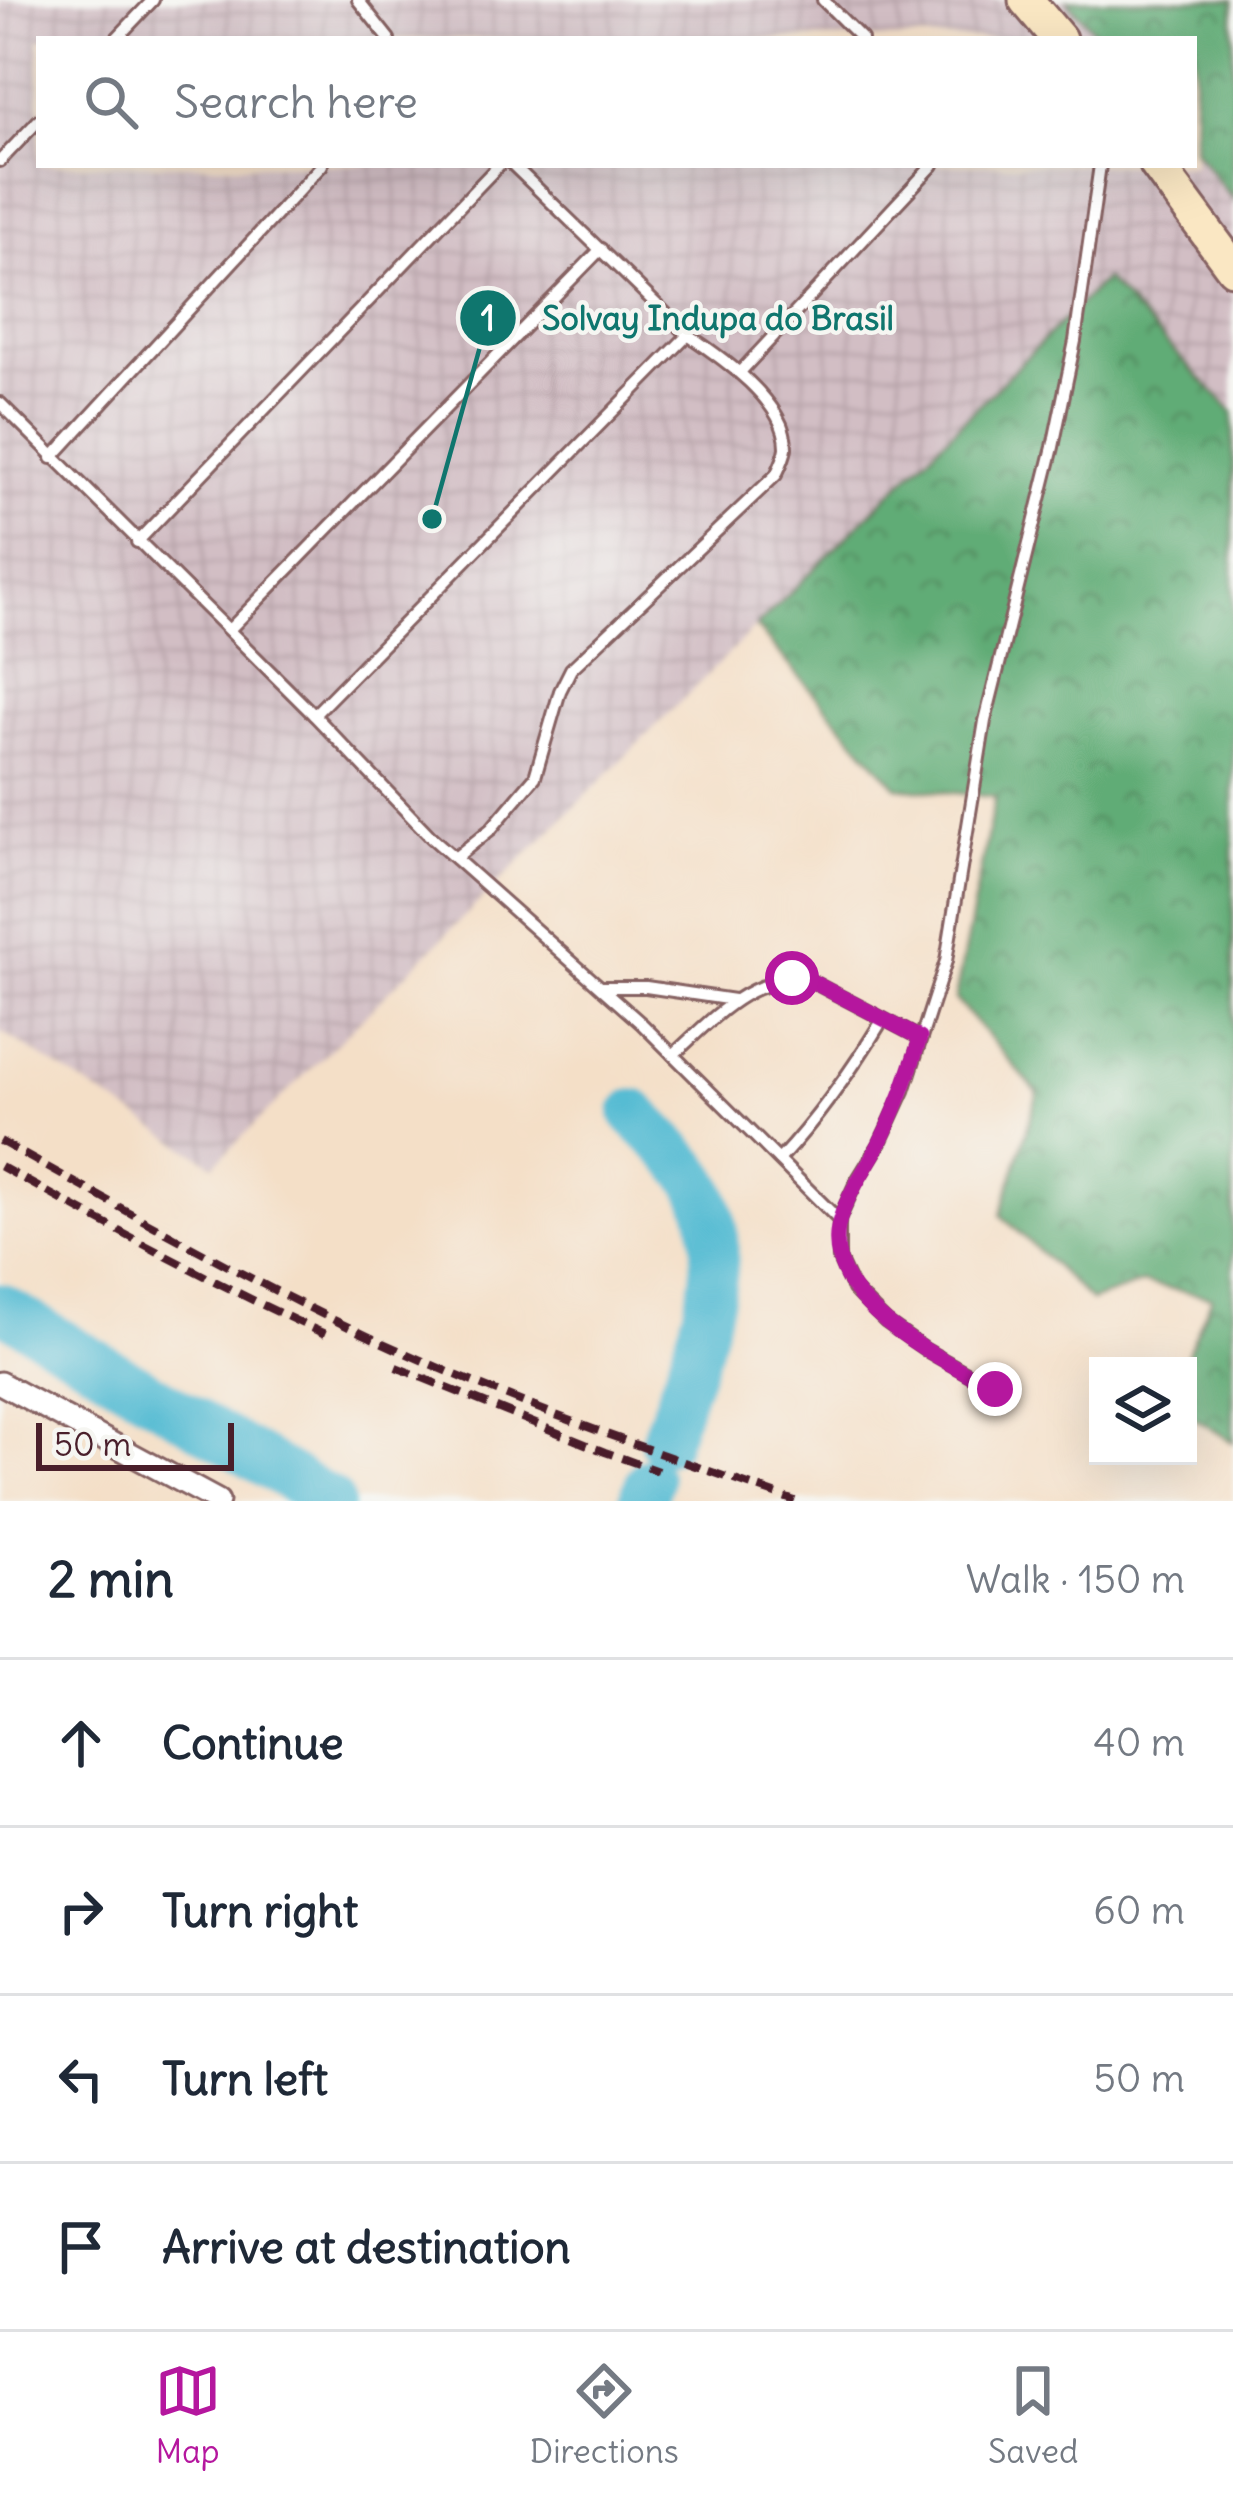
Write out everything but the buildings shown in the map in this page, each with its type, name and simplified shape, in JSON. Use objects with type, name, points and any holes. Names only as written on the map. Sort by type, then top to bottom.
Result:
[{"type":"street","points":[[1025,0],[1057,36]]},
{"type":"street","points":[[1159,168],[1233,268]]},
{"type":"street","points":[[0,1383],[218,1501]]},
{"type":"lane","points":[[119,36],[153,0]]},
{"type":"lane","points":[[358,0],[387,36]]},
{"type":"lane","points":[[823,0],[859,36]]},
{"type":"lane","points":[[0,161],[36,123]]},
{"type":"lane","points":[[52,458],[319,168]]},
{"type":"lane","points":[[137,542],[496,168]]},
{"type":"lane","points":[[455,858],[491,829],[535,777],[571,669],[776,475],[786,449],[782,428],[741,371],[688,335],[516,168]]},
{"type":"lane","points":[[741,371],[930,168]]},
{"type":"lane","points":[[995,1389],[886,1322],[853,1289],[838,1259],[839,1220],[904,1090],[946,961],[985,721],[1075,340],[1100,168]]},
{"type":"lane","points":[[229,630],[602,249]]},
{"type":"lane","points":[[314,715],[688,335]]},
{"type":"lane","points":[[0,403],[455,858],[601,987],[839,1220]]},
{"type":"lane","points":[[673,1055],[734,1000],[769,982],[792,978],[811,981],[920,1038]]},
{"type":"lane","points":[[601,987],[646,987],[734,1000]]},
{"type":"lane","points":[[779,1160],[848,1077],[883,1019]]},
{"type":"shaded area","points":[[0,0],[1067,0],[1098,36],[36,36],[36,168],[1197,168],[1197,154],[1233,200],[1233,412],[1105,280],[214,1165],[0,1031]]},
{"type":"green space","points":[[1067,0],[1233,0],[1233,200],[1197,154],[1197,36],[1098,36]]},
{"type":"green space","points":[[1105,279],[1233,412],[1233,1442],[1197,1420],[1197,1357],[1186,1357],[1212,1297],[1142,1283],[1091,1301],[1001,1215],[1038,1093],[955,999],[995,797],[897,787],[756,627]]},
{"type":"waterway","points":[[634,1113],[692,1174],[708,1203],[714,1236],[708,1306],[664,1442]]},
{"type":"waterway","points":[[0,1307],[330,1501]]},
{"type":"waterway","points":[[642,1501],[649,1482]]},
{"type":"railway","points":[[0,1141],[229,1267],[370,1337],[527,1404],[795,1501]]},
{"type":"railway","points":[[0,1166],[325,1334]]},
{"type":"railway","points":[[396,1367],[658,1471]]},
{"type":"place","name":"Solvay Indupa do Brasil","points":[[432,519]]},
{"type":"route","points":[[792,978],[811,981],[920,1038],[904,1090],[839,1220],[838,1259],[853,1289],[886,1322],[995,1389]]}]
